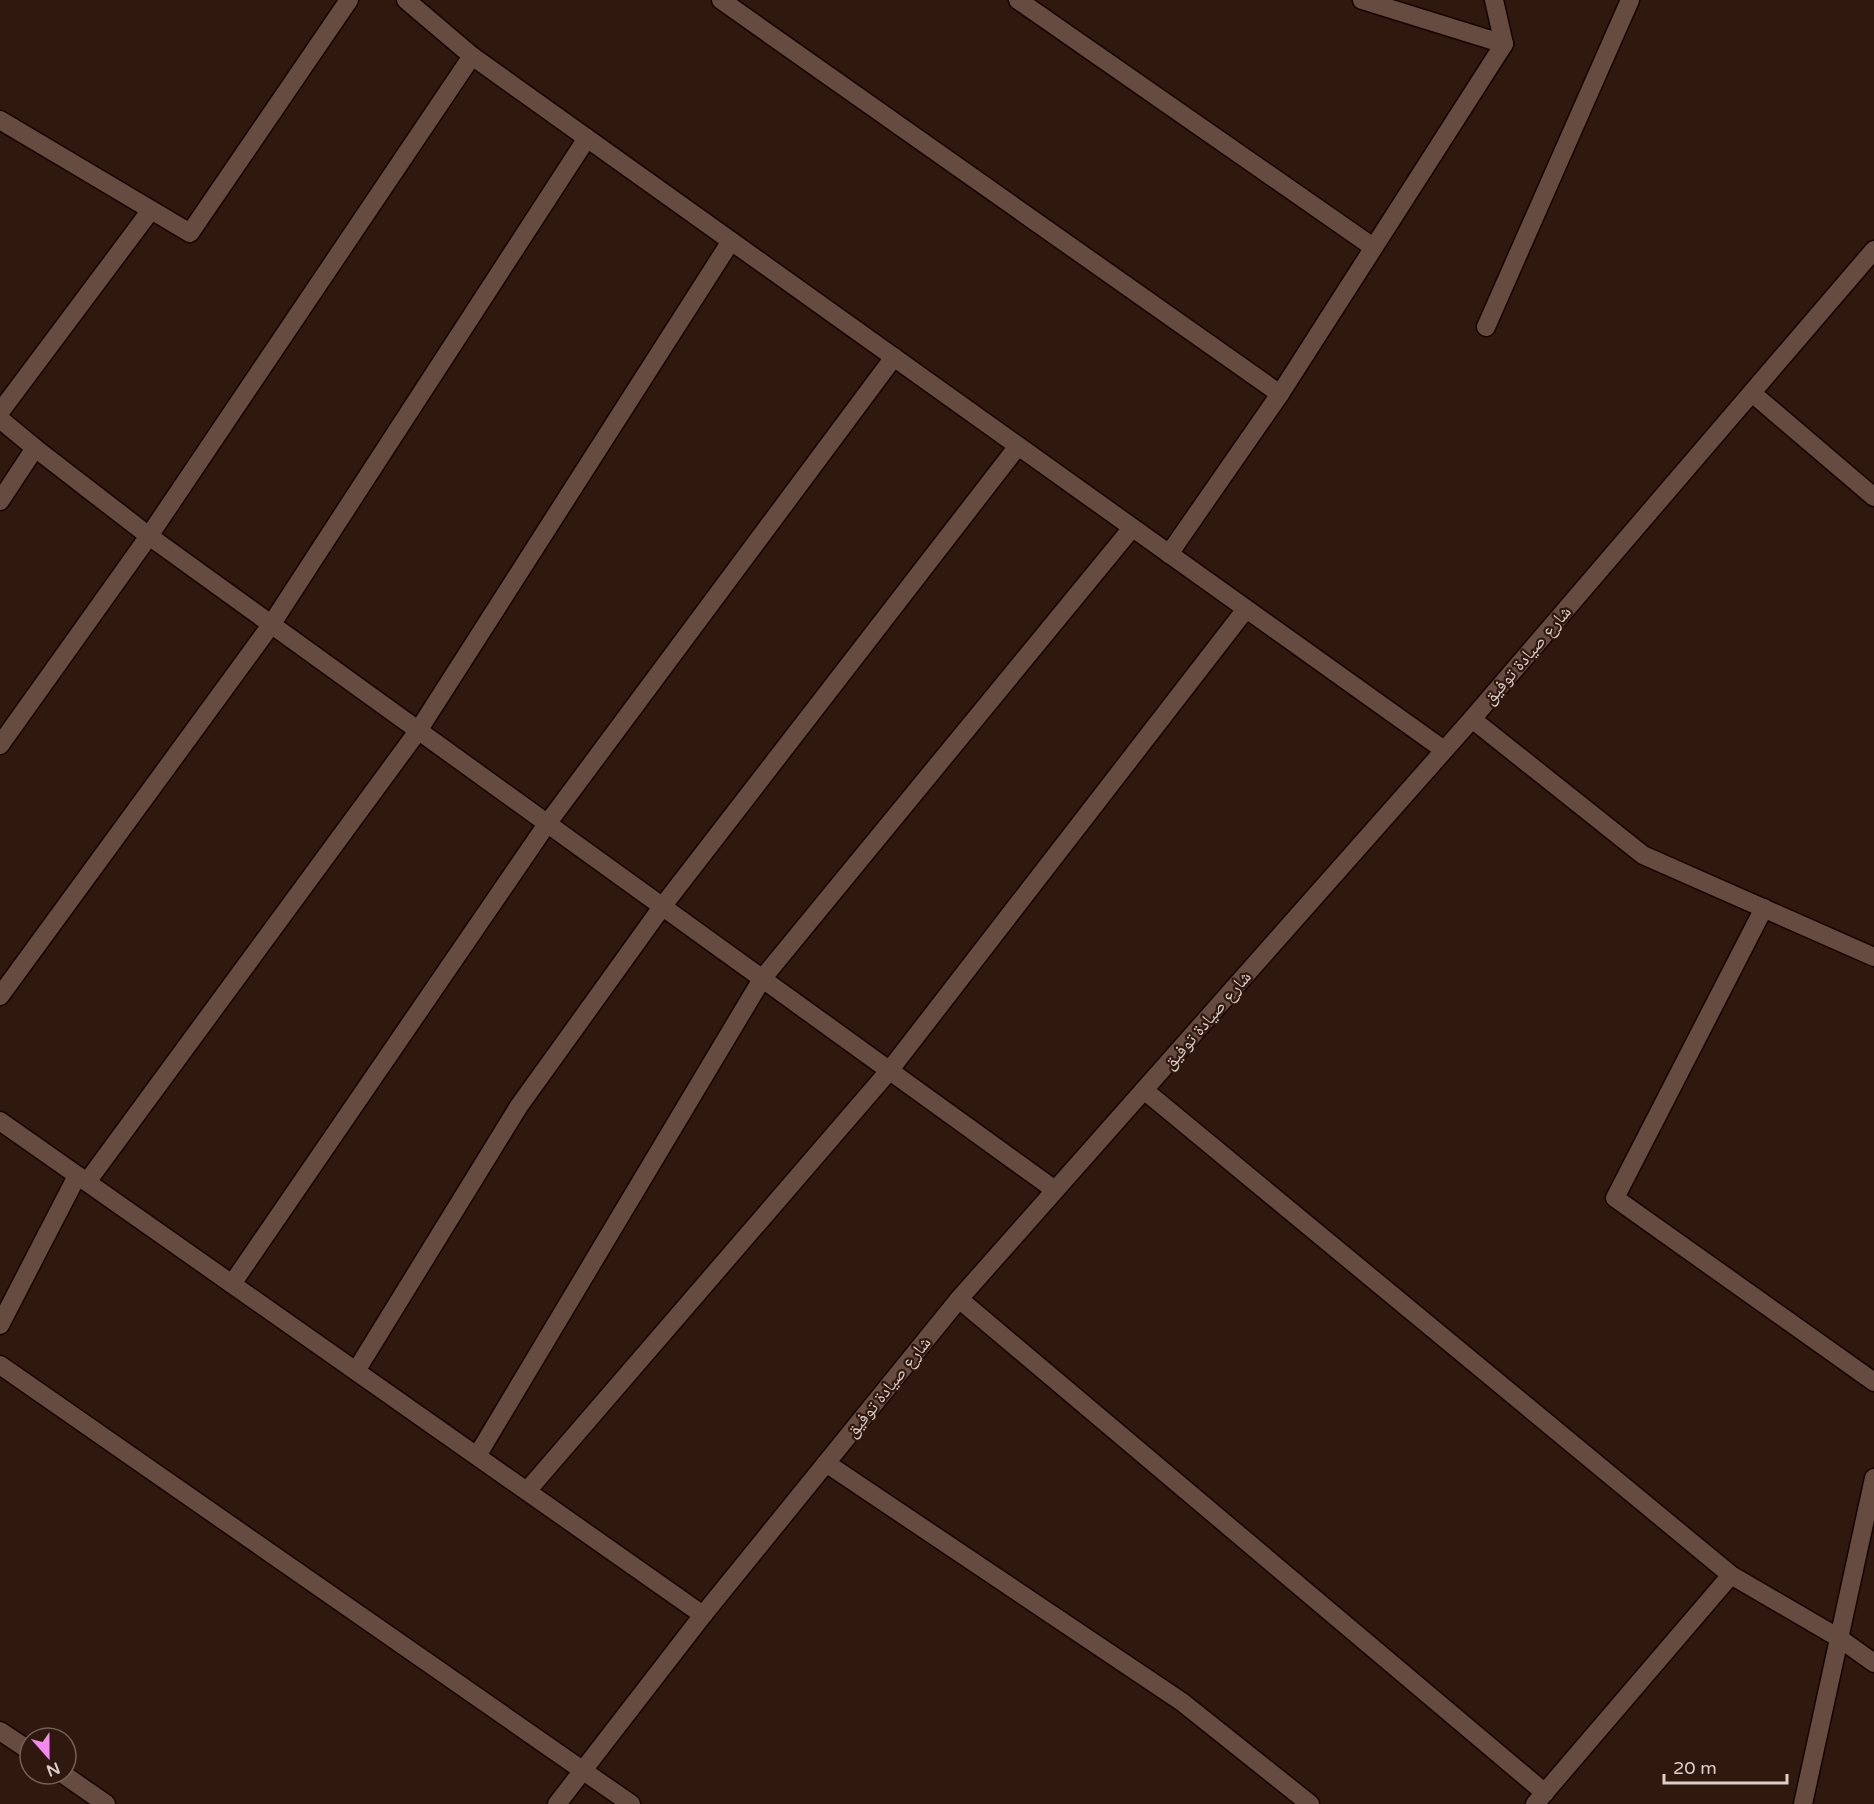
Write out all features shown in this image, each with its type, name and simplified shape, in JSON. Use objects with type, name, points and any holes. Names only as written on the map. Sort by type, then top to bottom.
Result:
[{"type":"street","points":[[0,120],[190,233],[349,0]]},
{"type":"street","points":[[406,0],[472,56],[1444,750]]},
{"type":"street","points":[[721,0],[1280,394]]},
{"type":"street","points":[[1018,0],[1373,247]]},
{"type":"street","points":[[1362,0],[1504,44]]},
{"type":"street","points":[[1169,554],[1280,394],[1504,44],[1494,0]]},
{"type":"street","points":[[1486,327],[1630,0]]},
{"type":"street","points":[[0,745],[149,536],[472,56]]},
{"type":"street","points":[[0,996],[271,625],[587,138]]},
{"type":"street","points":[[0,412],[151,210]]},
{"type":"street","points":[[0,1325],[82,1179],[418,731],[730,241]]},
{"type":"street","name":"شارع صيادة توفيق","points":[[557,1804],[703,1615],[960,1299],[1472,719],[1874,250]]},
{"type":"street","points":[[232,1284],[547,824],[894,357]]},
{"type":"street","points":[[1752,393],[1874,497]]},
{"type":"street","points":[[0,419],[149,536],[1055,1190]]},
{"type":"street","points":[[356,1371],[519,1106],[662,907],[1018,446]]},
{"type":"street","points":[[0,501],[35,448]]},
{"type":"street","points":[[477,1456],[762,979],[1132,528]]},
{"type":"street","points":[[527,1491],[889,1071],[1245,609]]},
{"type":"street","points":[[1472,719],[1643,855],[1874,957]]},
{"type":"street","points":[[1764,908],[1615,1198],[1874,1382]]},
{"type":"street","points":[[1144,1090],[1731,1575],[1839,1638],[1874,1663]]},
{"type":"street","points":[[0,1122],[703,1615]]},
{"type":"street","points":[[960,1299],[1540,1798],[1731,1575]]},
{"type":"street","points":[[0,1365],[631,1804]]},
{"type":"street","points":[[826,1463],[1182,1702],[1310,1804]]},
{"type":"street","points":[[1803,1804],[1874,1478]]},
{"type":"street","points":[[0,1731],[18,1743]]},
{"type":"street","points":[[78,1784],[106,1804]]}]
